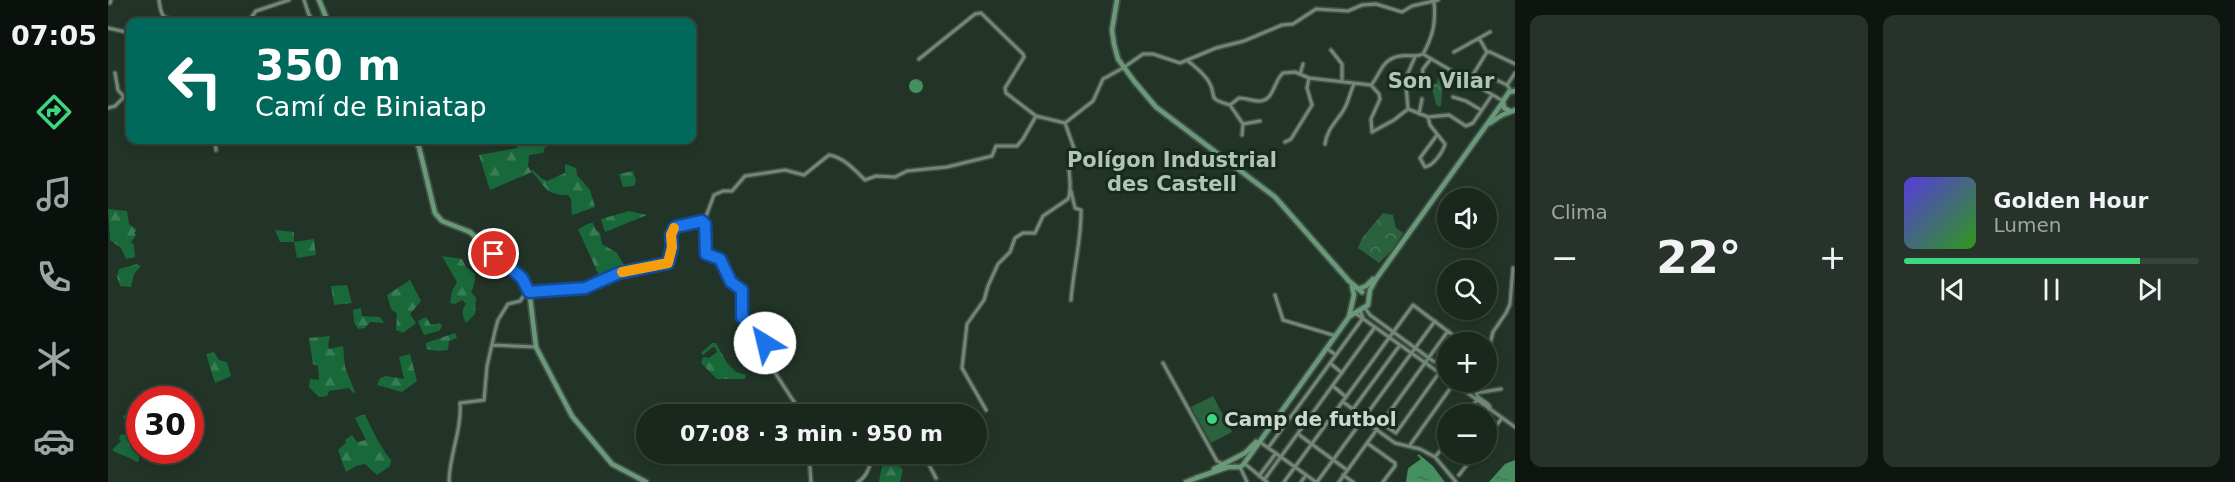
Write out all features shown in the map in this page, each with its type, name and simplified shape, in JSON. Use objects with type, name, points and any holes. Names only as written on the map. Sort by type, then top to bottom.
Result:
[{"type":"main road","points":[[319,0],[326,18]]},
{"type":"main road","points":[[1117,0],[1112,36],[1118,59],[1123,68],[1156,107],[1275,197],[1349,281],[1368,297],[1369,301]]},
{"type":"main road","points":[[1186,482],[1241,462],[1260,442],[1349,317],[1369,301],[1370,290],[1376,279],[1503,101],[1514,89]]},
{"type":"main road","points":[[1503,101],[1504,108],[1513,111]]},
{"type":"main road","points":[[1483,129],[1499,116],[1513,111]]},
{"type":"main road","points":[[417,144],[438,219],[470,232],[522,278],[529,291],[536,347],[572,416],[612,464],[646,482]]},
{"type":"main road","points":[[1353,299],[1390,259]]},
{"type":"main road","points":[[1361,291],[1376,279]]},
{"type":"main road","points":[[1349,281],[1354,290],[1349,317]]},
{"type":"main road","points":[[1353,299],[1361,308]]},
{"type":"main road","points":[[1241,462],[1270,426]]},
{"type":"main road","points":[[1197,478],[1234,459],[1241,462]]},
{"type":"main road","points":[[1234,459],[1241,462]]},
{"type":"street","points":[[159,0],[165,18]]},
{"type":"street","points":[[252,18],[256,11],[289,0]]},
{"type":"street","points":[[304,0],[312,18]]},
{"type":"street","points":[[1065,123],[1093,101],[1102,79],[1143,54],[1148,53],[1179,63],[1216,48],[1244,41],[1282,25],[1293,24],[1316,9],[1348,11],[1362,5],[1376,4],[1402,12],[1412,6],[1436,1],[1436,18],[1432,38],[1423,54],[1415,57],[1401,55],[1389,59],[1371,85]]},
{"type":"street","points":[[919,59],[975,14],[981,13],[1023,54],[1024,60],[1004,91],[1036,116],[1065,123]]},
{"type":"street","points":[[108,28],[126,32]]},
{"type":"street","points":[[1454,52],[1490,32]]},
{"type":"street","points":[[1479,38],[1487,52]]},
{"type":"street","points":[[1331,51],[1342,64],[1342,81]]},
{"type":"street","points":[[1487,52],[1490,51],[1515,64]]},
{"type":"street","points":[[1469,81],[1487,52]]},
{"type":"street","points":[[1423,54],[1503,101]]},
{"type":"street","points":[[1408,109],[1406,85],[1415,57]]},
{"type":"street","points":[[1187,60],[1211,84],[1212,96],[1216,101],[1230,105],[1243,124],[1242,135]]},
{"type":"street","points":[[1422,78],[1423,69],[1430,60]]},
{"type":"street","points":[[1300,74],[1303,64]]},
{"type":"street","points":[[108,108],[115,106],[124,97],[118,90],[115,73]]},
{"type":"street","points":[[1230,105],[1239,98],[1265,101],[1269,98],[1276,80],[1282,73],[1371,85],[1380,99],[1371,119],[1372,132],[1408,109]]},
{"type":"street","points":[[1507,85],[1515,73]]},
{"type":"street","points":[[1481,88],[1488,76],[1514,89]]},
{"type":"street","points":[[1284,142],[1291,139],[1312,105],[1307,88],[1309,78]]},
{"type":"street","points":[[1325,144],[1327,132],[1342,112],[1354,84]]},
{"type":"street","points":[[1507,85],[1514,89]]},
{"type":"street","points":[[1408,109],[1428,117],[1449,115],[1466,126],[1473,123],[1492,95]]},
{"type":"street","points":[[1454,97],[1482,110]]},
{"type":"street","points":[[1419,114],[1422,99]]},
{"type":"street","points":[[449,482],[450,466],[461,421],[460,403],[484,400],[488,366],[498,320],[503,310],[523,299],[529,291],[585,288],[619,273],[668,263],[672,247],[672,230],[675,227],[705,219],[714,195],[732,191],[745,176],[785,170],[804,175],[829,155],[834,155],[851,166],[865,180],[876,176],[895,177],[907,171],[947,167],[992,156],[996,146],[1017,146],[1036,116]]},
{"type":"street","points":[[1428,117],[1430,125],[1445,144],[1431,165],[1425,166],[1420,158],[1437,135]]},
{"type":"street","points":[[1243,124],[1260,121]]},
{"type":"street","points":[[1065,123],[1076,154],[1069,161],[1071,191],[1075,208],[1081,210],[1081,234],[1073,269],[1071,300]]},
{"type":"street","points":[[215,144],[216,150]]},
{"type":"street","points":[[983,404],[962,368],[967,324],[984,300],[998,264],[1010,252],[1015,238],[1023,233],[1035,233],[1043,216],[1068,199],[1071,191]]},
{"type":"street","points":[[702,221],[705,224],[706,254],[720,259],[731,282],[742,290],[742,317],[761,330],[764,336],[764,356],[795,404]]},
{"type":"street","points":[[1493,332],[1510,304],[1513,268]]},
{"type":"street","points":[[1275,295],[1283,320],[1336,336]]},
{"type":"street","points":[[1284,482],[1413,305],[1448,331],[1339,482]]},
{"type":"street","points":[[1268,448],[1363,318],[1361,308]]},
{"type":"street","points":[[1361,308],[1415,348],[1437,370]]},
{"type":"street","points":[[1354,313],[1412,353],[1437,362]]},
{"type":"street","points":[[1260,442],[1317,482],[1435,321]]},
{"type":"street","points":[[1241,462],[1266,481],[1376,327]]},
{"type":"street","points":[[493,345],[536,347]]},
{"type":"street","points":[[1353,409],[1400,345]]},
{"type":"street","points":[[1326,348],[1336,355]]},
{"type":"street","points":[[1163,363],[1217,461],[1221,464],[1225,463]]},
{"type":"street","points":[[1330,363],[1342,373]]},
{"type":"street","points":[[1381,423],[1396,434],[1437,377]]},
{"type":"street","points":[[1333,386],[1346,397]]},
{"type":"street","points":[[1488,404],[1476,393],[1501,389]]},
{"type":"street","points":[[1410,446],[1444,392]]},
{"type":"street","points":[[1466,392],[1482,404]]},
{"type":"street","points":[[1474,404],[1477,400]]},
{"type":"street","points":[[1343,402],[1395,443],[1410,446],[1435,457],[1456,482]]},
{"type":"street","points":[[1497,415],[1515,427]]},
{"type":"street","points":[[1497,425],[1502,418]]},
{"type":"street","points":[[1298,434],[1347,471]]},
{"type":"street","points":[[1367,442],[1396,464],[1383,482]]},
{"type":"street","points":[[1259,476],[1276,453]]},
{"type":"street","points":[[1241,462],[1247,482]]},
{"type":"street","points":[[810,464],[811,482]]},
{"type":"street","points":[[858,482],[865,477],[869,464]]},
{"type":"street","points":[[929,464],[936,478]]},
{"type":"street","points":[[1459,475],[1468,464]]},
{"type":"street","points":[[1301,482],[1306,475]]},
{"type":"street","points":[[1343,475],[1353,482]]},
{"type":"green space","points":[[1444,70],[1439,107],[1432,89],[1433,84],[1437,83],[1439,72]]},
{"type":"green space","points":[[517,144],[555,144],[545,147],[543,153],[529,155],[528,166],[531,171],[533,170],[547,181],[565,173],[565,164],[576,168],[577,175],[590,190],[595,207],[572,215],[571,199],[568,195],[550,192],[532,172],[490,190],[479,155],[517,148]]},
{"type":"green space","points":[[633,171],[636,181],[634,186],[623,187],[619,174]]},
{"type":"green space","points":[[108,209],[127,211],[129,224],[137,230],[131,242],[134,245],[135,257],[126,259],[121,248],[110,240]]},
{"type":"green space","points":[[629,211],[647,215],[605,232],[601,219]]},
{"type":"green space","points":[[1383,213],[1393,215],[1396,228],[1403,233],[1392,250],[1379,263],[1358,248],[1362,238]]},
{"type":"green space","points":[[593,223],[600,233],[602,244],[617,253],[626,269],[601,280],[578,229]]},
{"type":"green space","points":[[275,230],[294,232],[294,242],[280,242]]},
{"type":"green space","points":[[314,239],[316,255],[297,258],[294,242]]},
{"type":"green space","points":[[442,256],[462,259],[466,267],[475,274],[471,292],[476,298],[475,314],[466,323],[463,309],[466,304],[462,300],[455,304],[450,303],[452,291],[457,282]]},
{"type":"green space","points":[[137,264],[141,266],[134,274],[131,287],[120,286],[117,277],[119,269]]},
{"type":"green space","points":[[410,280],[421,301],[410,314],[416,323],[403,333],[396,330],[397,314],[391,309],[387,295]]},
{"type":"green space","points":[[347,285],[352,303],[334,305],[331,286]]},
{"type":"green space","points":[[361,308],[362,316],[380,317],[384,323],[370,322],[365,328],[358,329],[354,322],[353,310]]},
{"type":"green space","points":[[426,317],[431,325],[440,323],[442,326],[439,331],[424,335],[418,321]]},
{"type":"green space","points":[[757,328],[763,336],[763,356],[767,364],[764,367],[756,364],[756,352],[743,351],[737,343],[743,335]]},
{"type":"green space","points":[[455,333],[457,338],[449,341],[448,350],[426,349],[426,343]]},
{"type":"green space","points":[[330,336],[329,349],[343,346],[345,367],[355,392],[353,393],[349,388],[329,391],[327,396],[319,397],[309,387],[310,379],[319,380],[318,366],[313,364],[309,338]]},
{"type":"green space","points":[[712,343],[716,343],[727,363],[736,372],[746,375],[745,379],[717,379],[701,363],[703,357],[709,358],[717,352],[713,347],[703,355],[701,353]]},
{"type":"green space","points":[[214,352],[219,360],[227,362],[231,376],[215,383],[206,354]]},
{"type":"green space","points":[[410,354],[417,381],[402,392],[377,385],[380,378],[386,376],[404,379],[399,357]]},
{"type":"green space","name":"Camp de futbol","points":[[1213,396],[1232,432],[1211,443],[1191,407]]},
{"type":"green space","points":[[365,415],[391,460],[390,466],[377,475],[365,464],[346,472],[338,450],[352,435],[357,442],[366,440],[355,418]]},
{"type":"green space","points":[[121,434],[126,435],[126,457],[112,450],[121,441],[119,439]]},
{"type":"green space","points":[[882,464],[897,464],[903,470],[900,482],[879,482]]},
{"type":"water","points":[[916,79],[921,81],[923,86],[921,91],[916,93],[911,91],[909,86],[911,81]]},
{"type":"water","points":[[1419,454],[1433,466],[1445,482],[1406,482],[1408,468],[1420,459],[1417,455]]},
{"type":"water","points":[[1515,460],[1515,482],[1489,482],[1505,464]]},
{"type":"pier","points":[[1418,451],[1434,463],[1448,482],[1445,482],[1433,466],[1419,454],[1417,456],[1421,459],[1408,468],[1407,465],[1416,459],[1415,454]]},
{"type":"slow traffic","points":[[622,272],[668,263],[674,228]]},
{"type":"place","name":"Camp de futbol","points":[[1212,419]]},
{"type":"district","name":"Son Vilar","points":[[1441,81]]},
{"type":"district","name":"Polígon Industrial des Castell","points":[[1172,172]]},
{"type":"route","points":[[494,254],[522,278],[529,292],[585,288],[619,273],[668,263],[672,247],[672,230],[675,227],[702,221],[705,224],[706,254],[720,259],[731,282],[742,290],[742,317],[761,330],[765,343]]}]
